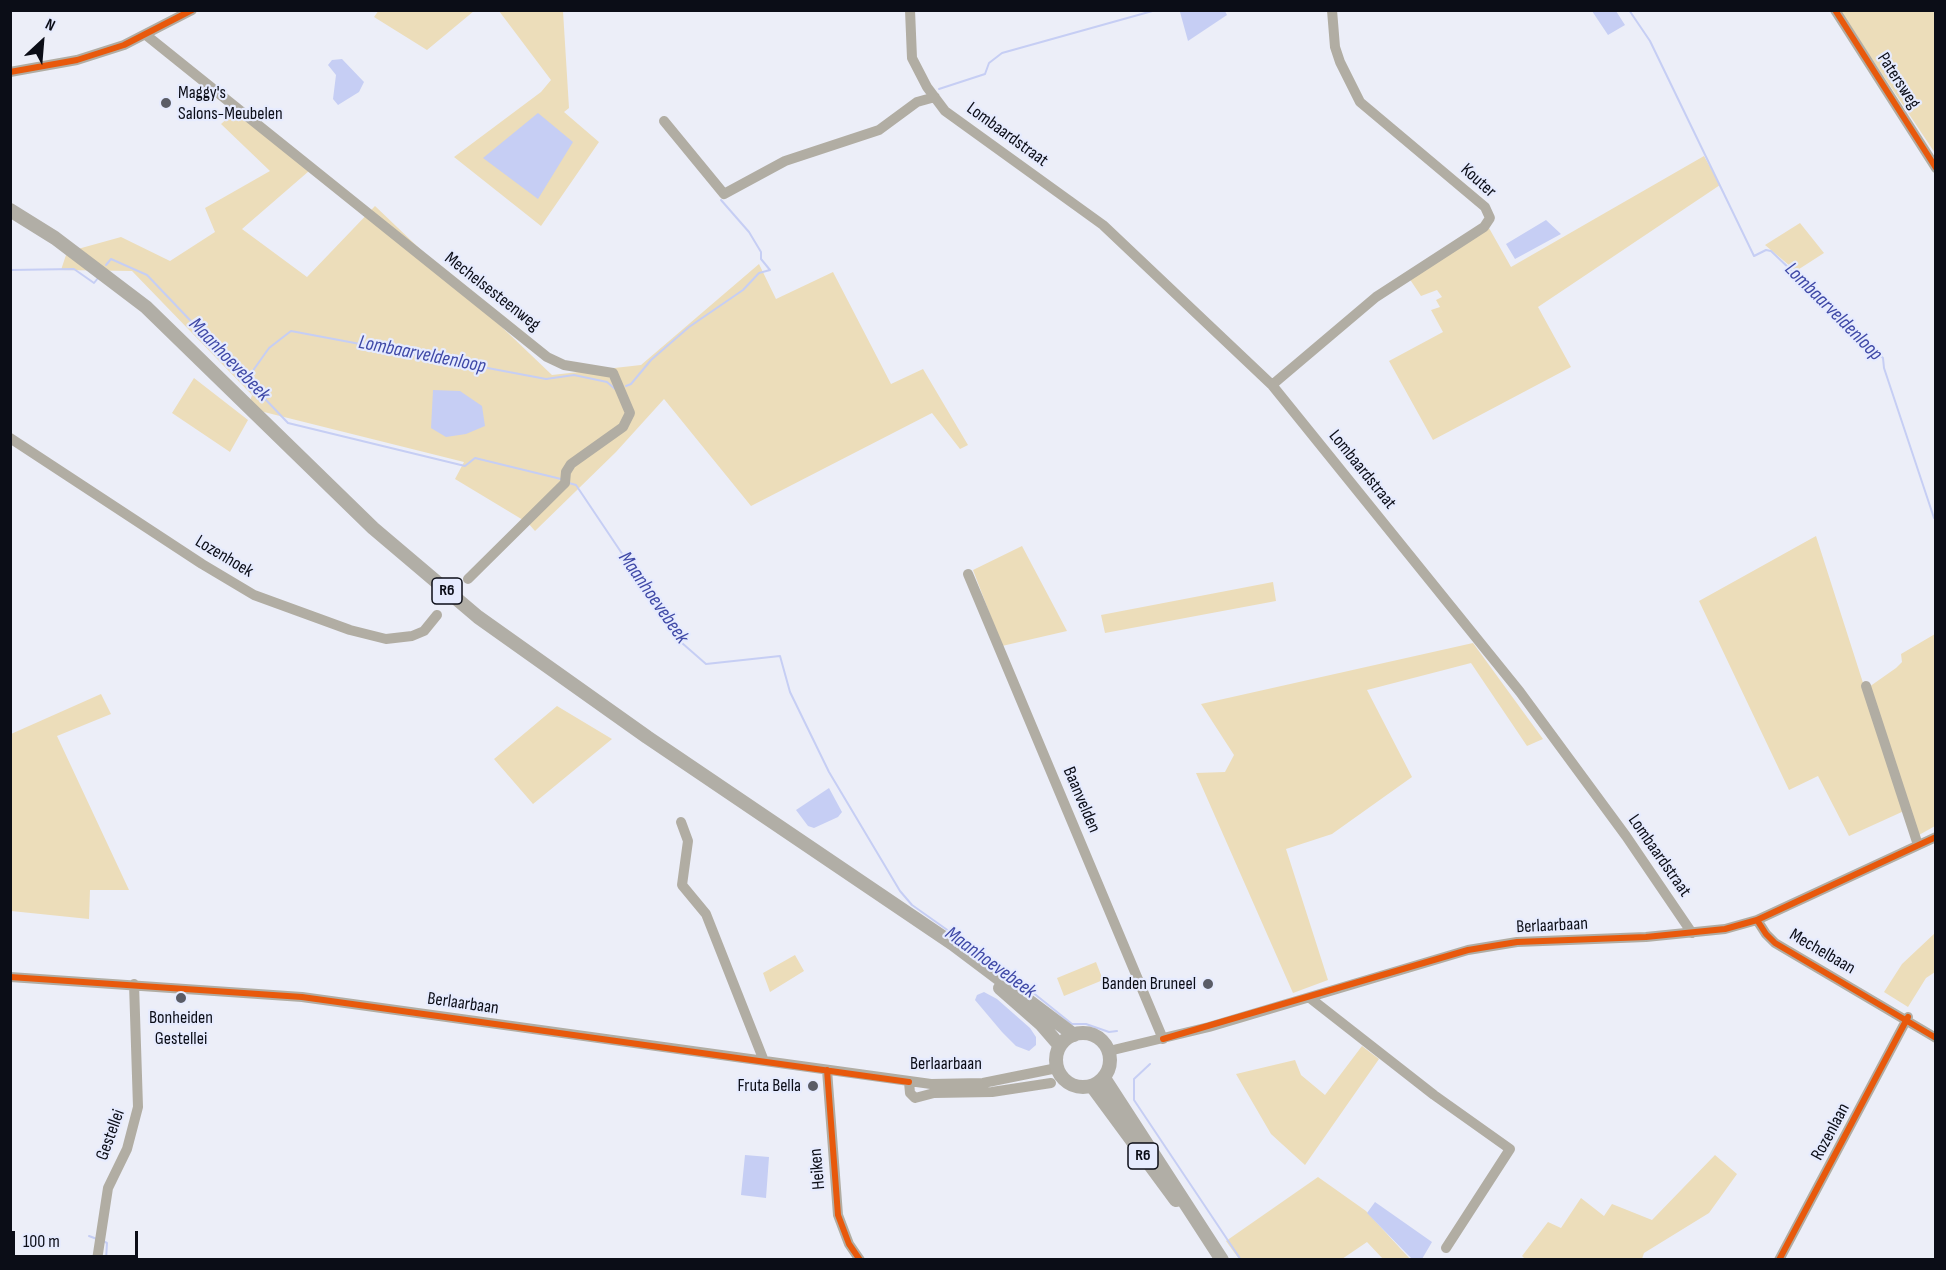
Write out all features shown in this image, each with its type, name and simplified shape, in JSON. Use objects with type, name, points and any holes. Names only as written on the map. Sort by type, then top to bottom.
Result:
[{"type":"main road","name":"R6","points":[[10,210],[72,251],[146,307],[366,521],[478,617],[544,666],[953,944],[1074,1035],[1094,1035],[1108,1051]]},
{"type":"main road","name":"R6","points":[[922,925],[1041,1024],[1060,1046]]},
{"type":"main road","points":[[1074,1035],[1060,1046],[1056,1054],[1057,1068],[1069,1083],[1082,1087],[1098,1082],[1110,1065],[1108,1051]]},
{"type":"main road","name":"R6","points":[[1098,1082],[1165,1170],[1197,1224],[1222,1260]]},
{"type":"street","points":[[10,72],[77,60],[146,35],[192,10]]},
{"type":"street","name":"Lombaardstraat","points":[[910,10],[912,58],[945,111],[1102,225],[1272,385],[1520,692],[1626,836],[1692,933]]},
{"type":"street","name":"Kouter","points":[[1272,385],[1376,297],[1484,227],[1490,219],[1485,207],[1360,102],[1335,47],[1332,10]]},
{"type":"street","name":"Patersweg","points":[[1835,10],[1935,168]]},
{"type":"street","name":"Mechelsesteenweg","points":[[146,35],[547,357],[564,365],[613,373],[630,413],[623,427],[571,464],[566,472],[565,483],[468,579]]},
{"type":"street","points":[[664,121],[724,194],[785,161],[879,130],[917,102],[935,97]]},
{"type":"street","name":"Lozenhoek","points":[[10,438],[202,564],[254,595],[350,630],[387,639],[412,636],[424,631],[437,615]]},
{"type":"street","name":"Baanvelden","points":[[968,574],[1163,1039]]},
{"type":"street","points":[[1866,686],[1918,845]]},
{"type":"street","points":[[681,822],[688,841],[682,885],[706,914],[764,1061]]},
{"type":"street","name":"Berlaarbaan","points":[[1108,1051],[1163,1039],[1310,998],[1468,950],[1517,942],[1692,933],[1725,929],[1757,920],[1935,837]]},
{"type":"street","name":"Mechelbaan","points":[[1757,920],[1775,943],[1935,1037]]},
{"type":"street","name":"Berlaarbaan","points":[[10,977],[134,984],[302,998],[909,1082],[983,1083],[1057,1068]]},
{"type":"street","name":"Gestellei","points":[[97,1260],[108,1188],[130,1140],[138,1107],[134,984]]},
{"type":"street","points":[[1310,998],[1434,1095],[1510,1149],[1446,1248]]},
{"type":"street","name":"Rozenlaan","points":[[1779,1260],[1907,1020]]},
{"type":"street","name":"Heiken","points":[[827,1070],[838,1215],[849,1244],[860,1260]]},
{"type":"street","points":[[909,1082],[910,1093],[915,1098],[934,1093],[993,1092],[1051,1083]]},
{"type":"shaded area","points":[[379,10],[474,11],[427,50],[374,17]]},
{"type":"shaded area","points":[[499,11],[563,11],[569,108],[564,112],[599,142],[541,226],[454,157],[541,92],[551,80]]},
{"type":"shaded area","points":[[1840,11],[1935,11],[1935,153]]},
{"type":"shaded area","points":[[237,110],[309,171],[242,229],[307,277],[375,206],[552,375],[641,365],[759,264],[776,299],[833,272],[891,384],[923,369],[968,445],[960,449],[932,413],[751,506],[664,399],[616,452],[535,531],[528,523],[455,479],[464,462],[248,408],[252,395],[132,271],[61,270],[67,252],[121,237],[170,261],[215,232],[205,208],[270,171],[221,124]]},
{"type":"shaded area","points":[[1704,156],[1720,185],[1538,307],[1571,367],[1433,440],[1389,361],[1443,332],[1431,310],[1440,307],[1436,300],[1442,297],[1437,290],[1421,296],[1409,278],[1489,228],[1511,267]]},
{"type":"shaded area","points":[[1800,223],[1824,253],[1796,271],[1765,245]]},
{"type":"shaded area","points":[[194,378],[248,420],[230,452],[172,413]]},
{"type":"shaded area","points":[[1816,536],[1904,811],[1849,836],[1818,776],[1789,790],[1699,601]]},
{"type":"shaded area","points":[[1022,546],[1067,631],[1002,646],[973,570]]},
{"type":"shaded area","points":[[1273,582],[1276,601],[1105,633],[1101,615]]},
{"type":"shaded area","points":[[1935,634],[1935,826],[1919,835],[1869,687],[1902,662],[1901,654]]},
{"type":"shaded area","points":[[1473,643],[1543,739],[1527,746],[1471,663],[1367,690],[1412,777],[1332,834],[1286,849],[1328,980],[1293,993],[1196,773],[1225,772],[1234,755],[1201,704]]},
{"type":"shaded area","points":[[101,694],[111,714],[57,736],[129,890],[90,890],[89,919],[11,911],[11,734]]},
{"type":"shaded area","points":[[557,706],[612,739],[533,804],[494,759]]},
{"type":"shaded area","points":[[1935,933],[1935,972],[1926,978],[1908,1007],[1884,992],[1902,964]]},
{"type":"shaded area","points":[[795,955],[804,971],[770,992],[763,973]]},
{"type":"shaded area","points":[[1096,962],[1103,980],[1064,996],[1057,978]]},
{"type":"shaded area","points":[[1362,1046],[1379,1059],[1305,1165],[1271,1134],[1236,1074],[1295,1060],[1301,1075],[1325,1095]]},
{"type":"shaded area","points":[[1715,1155],[1737,1174],[1709,1213],[1644,1253],[1642,1259],[1526,1260],[1522,1256],[1548,1222],[1561,1228],[1581,1198],[1604,1216],[1612,1204],[1652,1220]]},
{"type":"shaded area","points":[[1318,1177],[1366,1211],[1410,1259],[1383,1259],[1367,1242],[1342,1259],[1239,1259],[1226,1241]]},
{"type":"water","points":[[1185,10],[1225,11],[1227,15],[1188,41],[1180,12]]},
{"type":"water","points":[[1592,11],[1616,11],[1625,25],[1608,35]]},
{"type":"water","points":[[342,59],[364,82],[359,92],[338,105],[333,99],[336,75],[328,65],[332,60]]},
{"type":"water","points":[[538,113],[573,142],[538,199],[483,158]]},
{"type":"water","points":[[1546,220],[1561,234],[1515,259],[1506,244]]},
{"type":"water","points":[[433,390],[460,391],[482,406],[485,426],[466,434],[446,437],[431,428]]},
{"type":"water","points":[[829,788],[842,812],[838,817],[814,828],[808,826],[796,810]]},
{"type":"water","points":[[984,992],[997,999],[1030,1028],[1036,1037],[1036,1045],[1029,1051],[1016,1046],[1002,1032],[975,1000],[977,995]]},
{"type":"water","points":[[745,1155],[769,1157],[766,1198],[741,1195]]},
{"type":"water","points":[[1375,1202],[1432,1242],[1422,1259],[1412,1259],[1367,1213]]},
{"type":"waterway","name":"Lombaarveldenloop","points":[[939,89],[985,74],[989,63],[1002,53],[1156,10]]},
{"type":"waterway","name":"Lombaarveldenloop","points":[[1629,10],[1650,41],[1754,256],[1766,250],[1771,251],[1883,358],[1884,368],[1934,518]]},
{"type":"waterway","name":"Lombaarveldenloop","points":[[626,386],[631,384],[651,360],[689,327],[743,290],[759,273],[770,270],[761,259],[761,252],[749,232],[721,200]]},
{"type":"waterway","name":"Maanhoevebeek","points":[[106,265],[111,259],[147,275],[288,423],[465,466],[475,458],[561,479]]},
{"type":"waterway","name":"Maanhoevebeek","points":[[10,270],[74,269],[94,283],[98,278]]},
{"type":"waterway","name":"Lombaarveldenloop","points":[[247,379],[269,348],[291,331],[546,379],[574,375],[607,382],[615,389]]},
{"type":"waterway","name":"Maanhoevebeek","points":[[569,483],[576,485],[682,643],[706,664],[780,656],[790,692],[829,772],[900,891],[912,905],[1011,975],[1072,1024],[1086,1024],[1109,1032],[1117,1031]]},
{"type":"waterway","name":"Maanhoevebeek","points":[[1150,1064],[1134,1079],[1134,1100],[1241,1260]]},
{"type":"waterway","points":[[89,1236],[97,1239]]},
{"type":"waterway","points":[[103,1241],[107,1243],[106,1260]]},
{"type":"cycle path","points":[[10,72],[77,60],[124,45],[192,10]]},
{"type":"cycle path","points":[[1835,10],[1936,168]]},
{"type":"cycle path","points":[[1163,1039],[1468,950],[1517,942],[1646,937],[1725,929],[1757,920],[1936,837]]},
{"type":"cycle path","points":[[1757,920],[1775,943],[1936,1038]]},
{"type":"cycle path","points":[[10,977],[302,997],[909,1082]]},
{"type":"cycle path","points":[[1779,1260],[1908,1017]]},
{"type":"cycle path","points":[[827,1070],[838,1215],[849,1244],[860,1260]]},
{"type":"place","name":"Maggy's Salons-Meubelen","points":[[166,103]]},
{"type":"place","name":"Banden Bruneel","points":[[1208,984]]},
{"type":"place","name":"Bonheiden Gestellei","points":[[181,998]]},
{"type":"place","name":"Fruta Bella","points":[[813,1086]]}]
